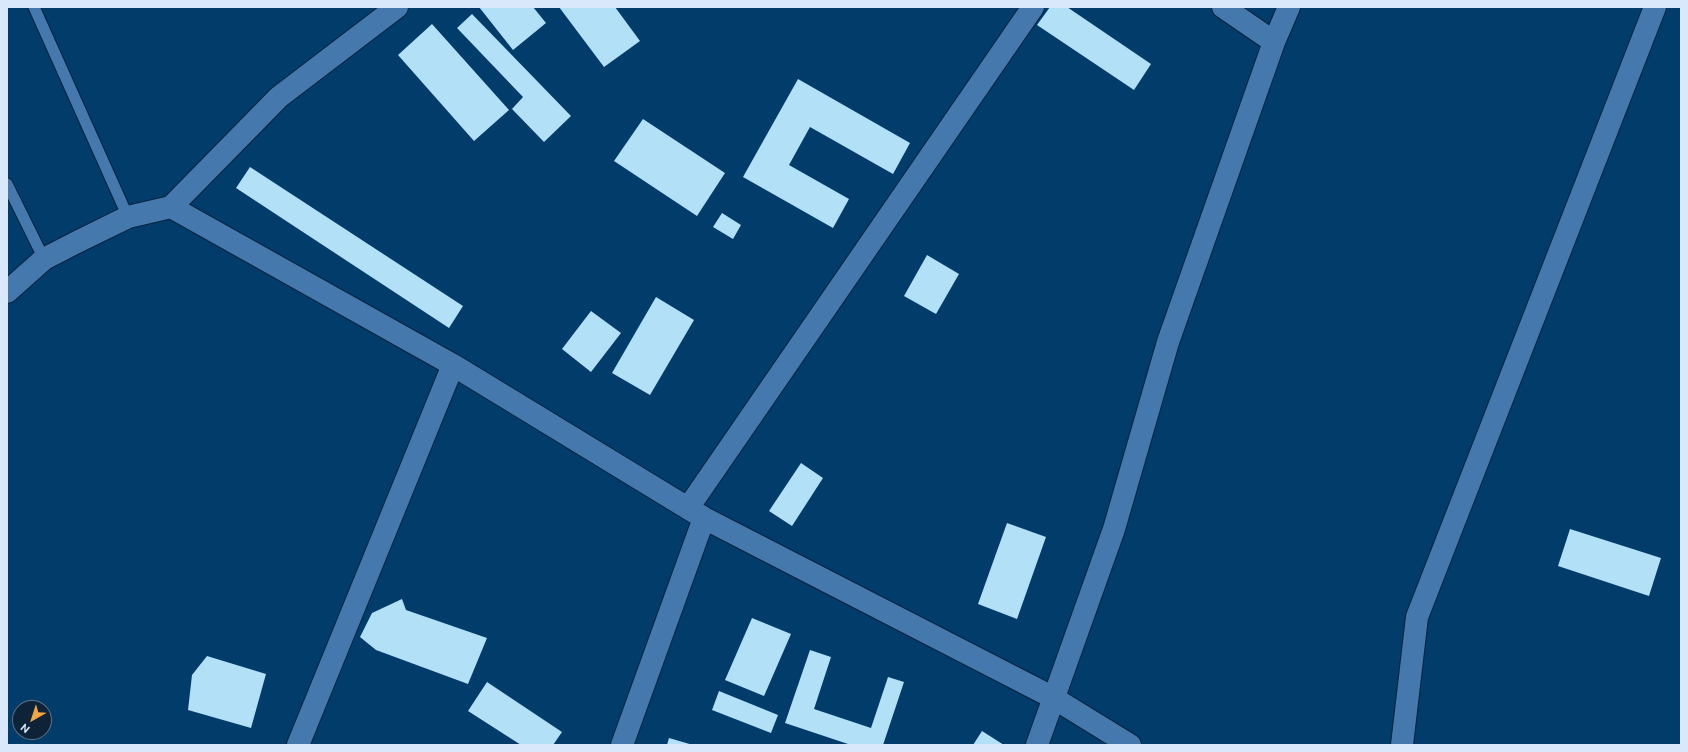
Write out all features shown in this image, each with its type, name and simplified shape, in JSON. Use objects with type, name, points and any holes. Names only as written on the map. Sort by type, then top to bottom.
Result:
[{"type":"street","points":[[7,292],[44,259],[128,217],[171,207],[279,97],[397,7]]},
{"type":"street","points":[[622,745],[696,513],[1032,7]]},
{"type":"street","points":[[1223,7],[1274,42]]},
{"type":"street","points":[[1037,745],[1052,697],[1114,529],[1168,342],[1274,42],[1289,7]]},
{"type":"street","points":[[1402,745],[1417,617],[1655,7]]},
{"type":"street","points":[[171,207],[453,365],[696,513],[1052,697],[1130,745]]},
{"type":"street","points":[[298,745],[453,365]]},
{"type":"lane","points":[[34,7],[128,217]]},
{"type":"lane","points":[[7,184],[44,259]]},
{"type":"building","points":[[479,7],[533,7],[546,23],[513,50]]},
{"type":"building","points":[[559,7],[615,7],[640,41],[604,67]]},
{"type":"building","points":[[1050,7],[1067,7],[1151,64],[1134,90],[1037,25]]},
{"type":"building","points":[[472,14],[571,116],[544,142],[512,109],[523,97],[457,28]]},
{"type":"building","points":[[432,24],[509,110],[474,141],[398,55]]},
{"type":"building","points":[[798,79],[910,143],[893,174],[810,127],[789,165],[849,199],[833,228],[743,177]]},
{"type":"building","points":[[643,119],[725,173],[697,216],[614,161]]},
{"type":"building","points":[[250,167],[463,306],[449,328],[236,188]]},
{"type":"building","points":[[722,213],[741,225],[733,239],[713,227]]},
{"type":"building","points":[[927,255],[959,274],[936,314],[904,296]]},
{"type":"building","points":[[656,297],[694,320],[650,395],[612,373]]},
{"type":"building","points":[[591,311],[621,333],[591,372],[562,349]]},
{"type":"building","points":[[801,463],[823,478],[792,526],[769,511]]},
{"type":"building","points":[[1007,523],[1046,537],[1017,619],[978,604]]},
{"type":"building","points":[[1570,529],[1661,558],[1649,596],[1558,566]]},
{"type":"building","points":[[402,599],[406,610],[487,638],[468,684],[376,650],[360,637],[372,613]]},
{"type":"building","points":[[752,618],[791,634],[764,696],[725,680]]},
{"type":"building","points":[[810,650],[831,657],[814,709],[871,728],[888,677],[904,682],[883,745],[851,745],[785,723]]},
{"type":"building","points":[[207,656],[266,674],[251,728],[188,710],[192,675]]},
{"type":"building","points":[[487,682],[562,732],[553,745],[521,745],[468,711]]},
{"type":"building","points":[[719,691],[778,715],[771,733],[712,710]]},
{"type":"building","points":[[982,731],[1004,745],[973,745]]},
{"type":"building","points":[[669,738],[693,745],[667,745]]}]
